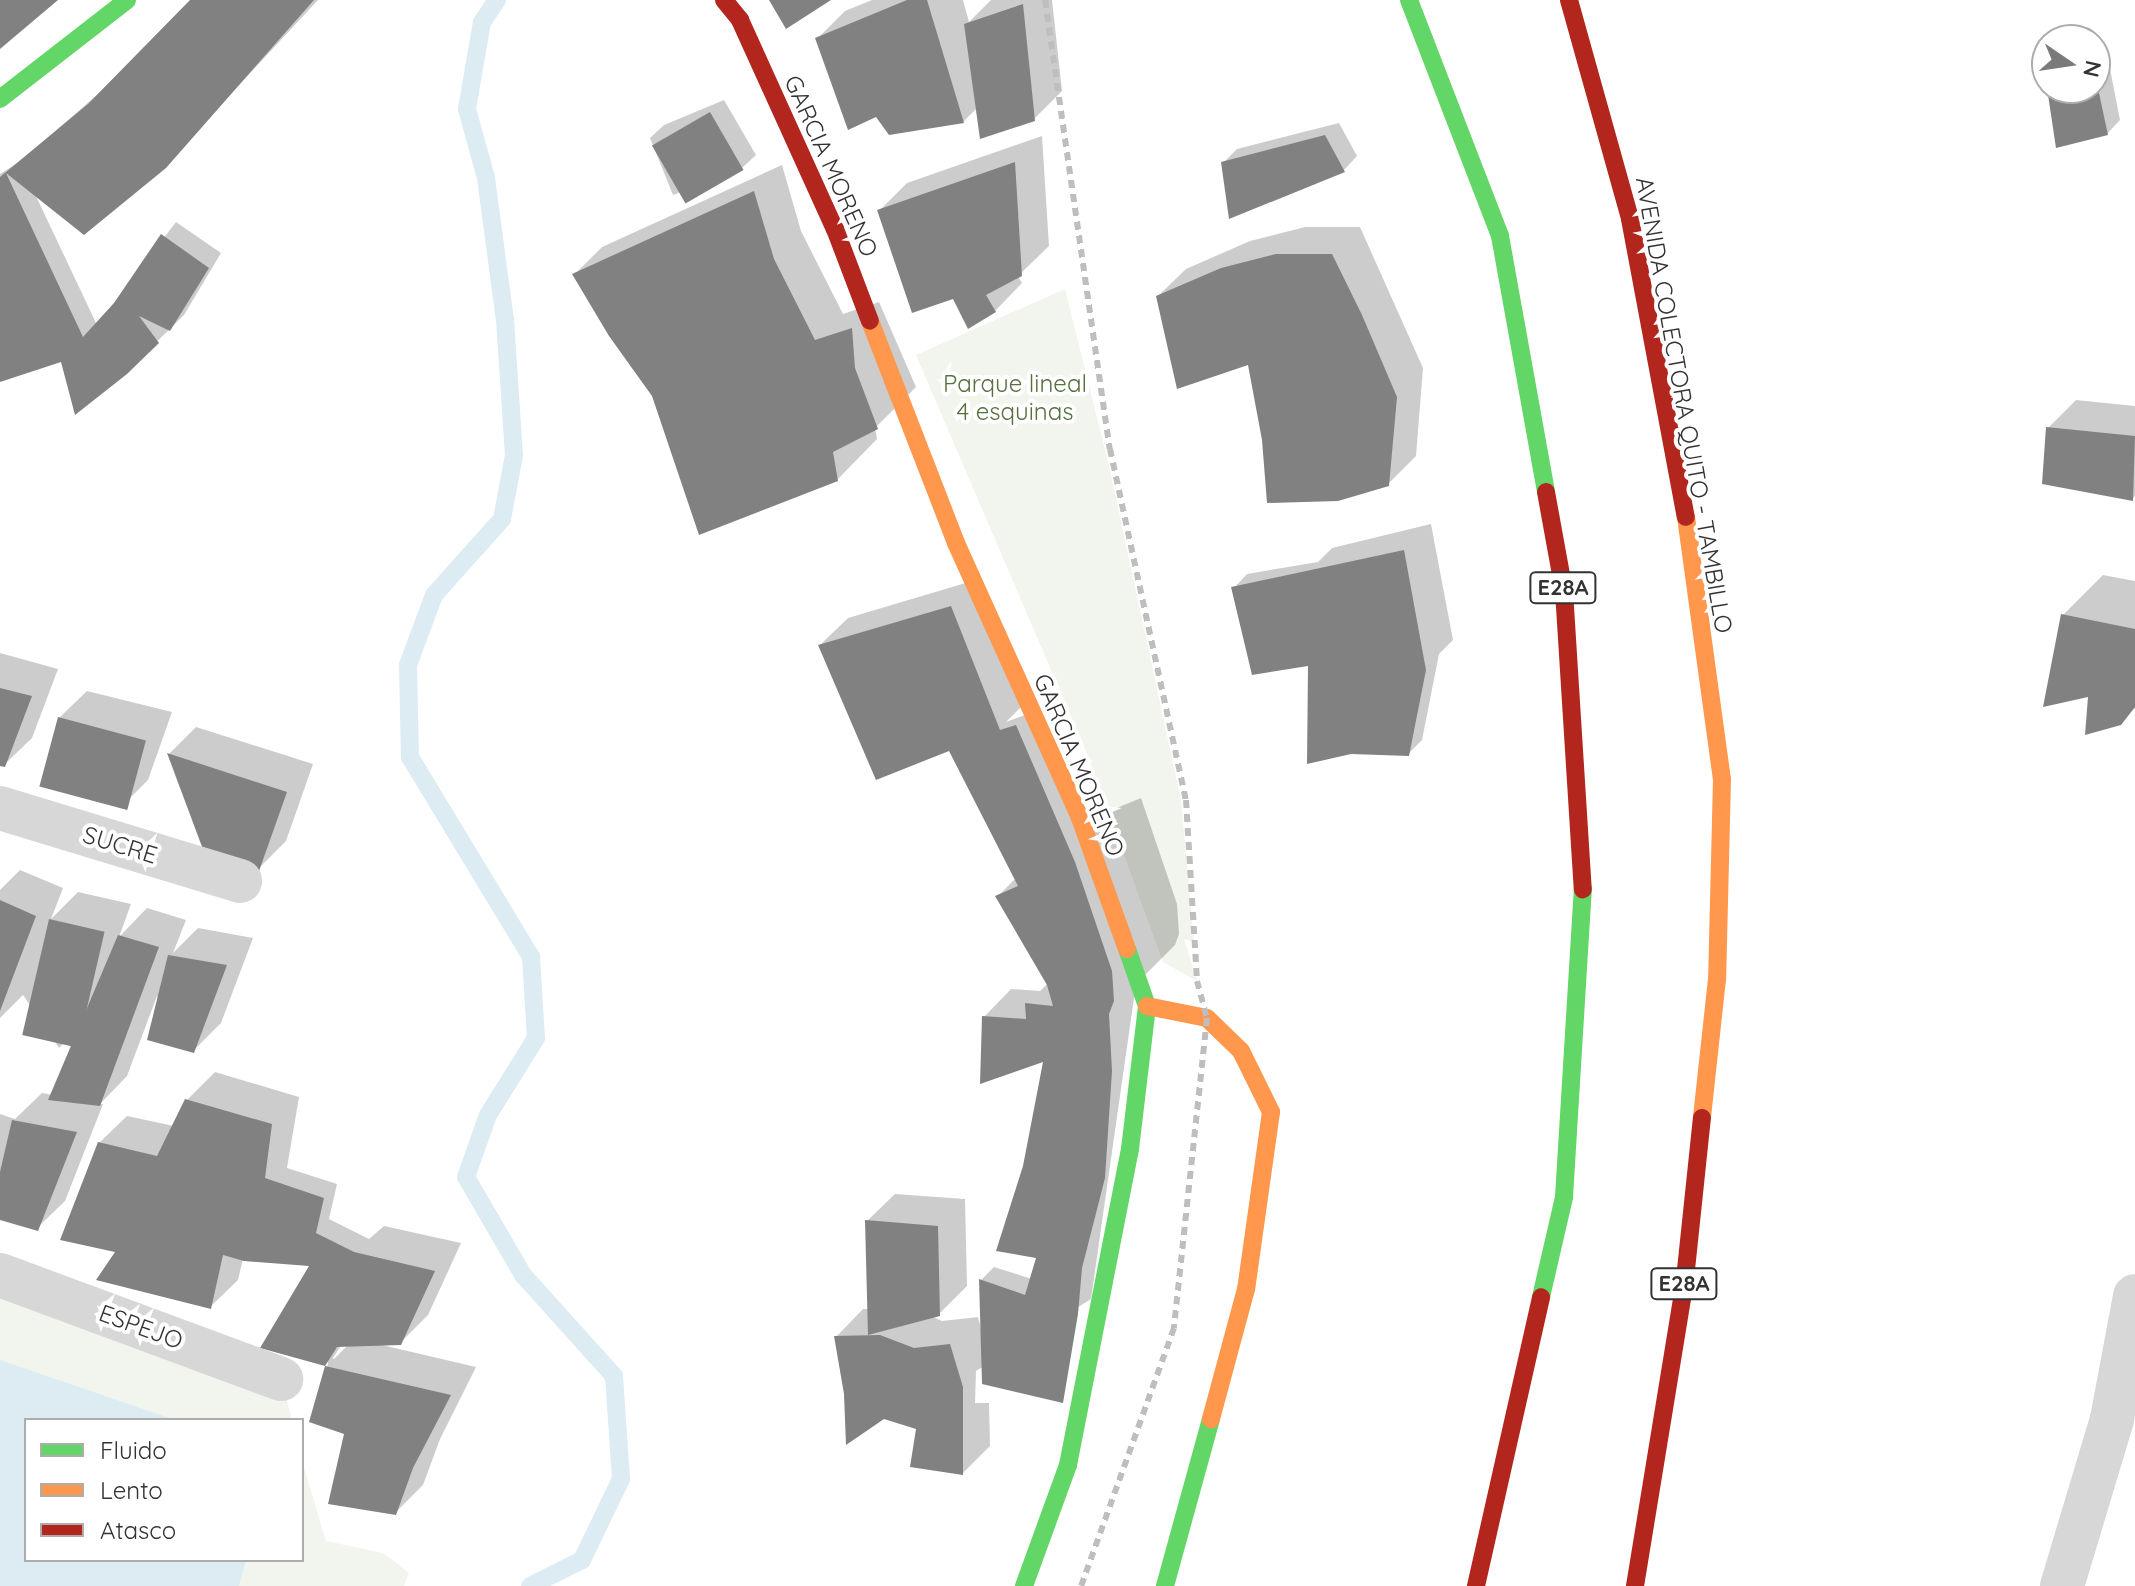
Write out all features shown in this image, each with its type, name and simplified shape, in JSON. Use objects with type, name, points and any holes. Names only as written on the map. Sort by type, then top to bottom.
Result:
[{"type":"main road","points":[[0,99],[127,0]]},
{"type":"main road","name":"GARCIA MORENO","points":[[724,0],[740,20],[835,229],[956,543],[1080,818],[1147,1006],[1130,1149],[1068,1465],[1024,1586]]},
{"type":"main road","name":"E28A","points":[[1409,0],[1500,236],[1564,591],[1584,879],[1564,1197],[1476,1586]]},
{"type":"main road","name":"AVENIDA COLECTORA QUITO - TAMBILLO","points":[[1569,0],[1630,219],[1694,559],[1722,779],[1717,979],[1685,1279],[1635,1586]]},
{"type":"main road","points":[[1147,1006],[1207,1018],[1241,1051],[1271,1112],[1246,1289],[1165,1586]]},
{"type":"street","name":"SUCRE","points":[[0,808],[240,881]]},
{"type":"street","name":"ESPEJO","points":[[0,1275],[281,1379]]},
{"type":"street","points":[[2062,1586],[2112,1419],[2135,1296]]},
{"type":"green space","name":"Parque lineal 4 esquinas","points":[[1065,289],[1109,466],[1181,800],[1194,942],[1184,939],[1197,981],[1163,962],[1088,756],[916,355]]},
{"type":"green space","points":[[0,1275],[281,1379],[291,1418],[24,1418],[24,1562],[304,1562],[304,1468],[326,1541],[383,1553],[409,1573],[404,1586],[0,1586]]},
{"type":"shaded area","points":[[0,1360],[169,1418],[24,1418],[24,1562],[245,1562],[239,1586],[0,1586]]},
{"type":"building","points":[[0,0],[58,0],[0,49]]},
{"type":"building","points":[[190,0],[314,0],[166,168],[84,235],[6,173],[83,337],[114,303],[161,234],[209,268],[170,331],[139,316],[159,343],[127,374],[75,415],[61,362],[0,382],[0,177],[88,104]]},
{"type":"building","points":[[769,0],[831,0],[786,29]]},
{"type":"building","points":[[907,0],[927,0],[964,123],[889,135],[876,117],[848,130],[815,38]]},
{"type":"building","points":[[1023,4],[1035,121],[980,139],[964,24]]},
{"type":"building","points":[[2049,104],[2101,104],[2108,135],[2056,148]]},
{"type":"building","points":[[710,112],[744,170],[685,204],[652,146]]},
{"type":"building","points":[[1325,135],[1345,172],[1229,219],[1221,162]]},
{"type":"building","points":[[1015,162],[1022,276],[986,295],[996,312],[968,329],[953,299],[912,313],[877,210]]},
{"type":"building","points":[[754,191],[774,259],[815,340],[852,328],[855,368],[878,429],[833,452],[838,481],[699,535],[652,396],[609,336],[572,274]]},
{"type":"building","points":[[1276,254],[1332,254],[1362,315],[1397,397],[1389,486],[1338,501],[1267,503],[1262,440],[1248,365],[1177,389],[1156,296],[1221,268]]},
{"type":"building","points":[[2046,427],[2135,436],[2133,501],[2042,484]]},
{"type":"building","points":[[1404,550],[1426,670],[1409,756],[1351,754],[1307,764],[1308,666],[1252,675],[1231,587]]},
{"type":"building","points":[[951,606],[1000,730],[1016,725],[1075,862],[1112,971],[1114,1001],[1109,1014],[1112,1071],[1105,1178],[1082,1268],[1078,1314],[1063,1403],[982,1384],[979,1279],[1025,1295],[1036,1258],[996,1251],[1023,1166],[1043,1062],[980,1084],[982,1016],[1026,1019],[1025,1003],[1053,1006],[1047,985],[995,896],[1018,886],[949,751],[876,780],[818,645]]},
{"type":"building","points":[[2061,614],[2135,629],[2135,707],[2121,725],[2085,735],[2088,697],[2043,707]]},
{"type":"building","points":[[0,688],[32,696],[5,767],[0,766]]},
{"type":"building","points":[[58,717],[146,741],[127,810],[39,787]]},
{"type":"building","points":[[167,753],[287,792],[259,871],[204,852]]},
{"type":"building","points":[[0,900],[36,916],[0,1011]]},
{"type":"building","points":[[49,919],[105,932],[78,1048],[22,1035]]},
{"type":"building","points":[[118,935],[159,947],[100,1106],[48,1100]]},
{"type":"building","points":[[168,955],[227,965],[194,1053],[147,1040]]},
{"type":"building","points":[[185,1099],[272,1124],[265,1178],[324,1198],[316,1233],[354,1252],[435,1271],[401,1345],[337,1347],[325,1366],[260,1348],[309,1266],[244,1261],[223,1255],[211,1309],[96,1280],[115,1252],[60,1240],[98,1142],[157,1156]]},
{"type":"building","points":[[12,1120],[77,1132],[38,1231],[0,1220],[0,1172]]},
{"type":"building","points":[[865,1220],[938,1226],[940,1316],[868,1335]]},
{"type":"building","points":[[880,1335],[914,1348],[950,1344],[963,1387],[963,1475],[910,1467],[916,1429],[884,1419],[846,1445],[844,1394],[834,1336]]},
{"type":"building","points":[[325,1366],[451,1395],[413,1468],[396,1515],[328,1504],[344,1434],[309,1422]]},
{"type":"waterway","points":[[497,0],[482,22],[467,109],[486,178],[505,320],[514,455],[502,519],[434,595],[408,665],[410,757],[531,957],[536,1038],[488,1115],[466,1177],[523,1275],[614,1376],[621,1479],[582,1560],[530,1586]]},
{"type":"railway","points":[[1045,0],[1110,449],[1186,800],[1197,981],[1207,1018],[1174,1328],[1081,1586]]},
{"type":"traffic: fast","points":[[0,99],[127,0]]},
{"type":"traffic: fast","points":[[1409,0],[1500,236],[1546,492]]},
{"type":"traffic: fast","points":[[1541,1297],[1564,1197],[1583,889]]},
{"type":"traffic: fast","points":[[1024,1586],[1068,1465],[1130,1149],[1147,1006],[1127,949]]},
{"type":"traffic: fast","points":[[1165,1586],[1211,1419]]},
{"type":"traffic: slow","points":[[870,321],[956,543],[1080,818],[1127,949]]},
{"type":"traffic: slow","points":[[1686,517],[1722,779],[1717,979],[1702,1118]]},
{"type":"traffic: slow","points":[[1147,1006],[1207,1018],[1241,1051],[1271,1112],[1246,1289],[1211,1419]]},
{"type":"traffic: jam","points":[[724,0],[740,20],[835,229],[870,321]]},
{"type":"traffic: jam","points":[[1569,0],[1630,219],[1686,517]]},
{"type":"traffic: jam","points":[[1546,492],[1564,591],[1583,889]]},
{"type":"traffic: jam","points":[[1635,1586],[1685,1279],[1702,1118]]},
{"type":"traffic: jam","points":[[1476,1586],[1541,1297]]}]
